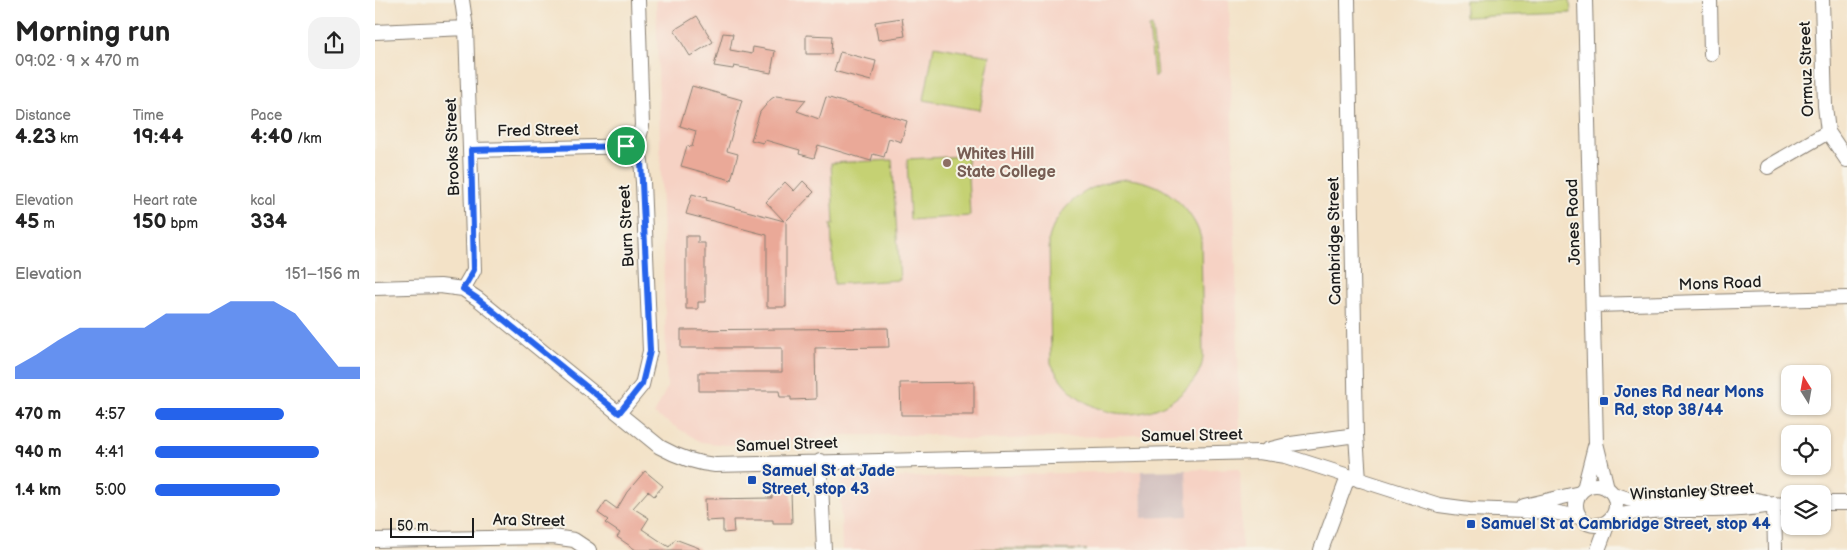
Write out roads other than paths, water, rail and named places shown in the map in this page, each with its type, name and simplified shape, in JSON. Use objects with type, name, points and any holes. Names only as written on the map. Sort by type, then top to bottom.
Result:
[{"type":"street","name":"Brooks Street","points":[[462,0],[466,28],[474,270],[463,289]]},
{"type":"street","name":"Burn Street","points":[[619,413],[642,384],[650,351],[643,182],[637,146],[642,126],[638,0]]},
{"type":"street","name":"Cambridge Street","points":[[1347,0],[1356,435],[1354,479]]},
{"type":"street","name":"Jones Road","points":[[1585,0],[1596,443],[1610,491]]},
{"type":"street","points":[[1709,0],[1711,54]]},
{"type":"street","name":"Ormuz Street","points":[[1822,0],[1825,106],[1828,132],[1847,160]]},
{"type":"street","points":[[375,32],[466,28]]},
{"type":"street","points":[[1768,167],[1828,132]]},
{"type":"street","name":"Fred Street","points":[[471,150],[637,146]]},
{"type":"street","name":"Samuel Street","points":[[375,288],[440,286],[463,289],[478,299],[660,446],[681,458],[695,462],[715,465],[819,461],[1259,452],[1286,456],[1439,505],[1469,509],[1553,512],[1583,520]]},
{"type":"street","name":"Mons Road","points":[[1593,305],[1847,298]]},
{"type":"street","name":"Samuel Street","points":[[1259,452],[1291,444],[1356,435]]},
{"type":"street","name":"Jones Road","points":[[1582,491],[1596,443]]},
{"type":"street","points":[[819,461],[824,550]]},
{"type":"street","points":[[1321,550],[1354,479]]},
{"type":"street","points":[[1596,485],[1610,491],[1616,505],[1598,550],[1593,535],[1583,520],[1577,505],[1582,491],[1596,485]]},
{"type":"street","name":"Samuel Street","points":[[1507,509],[1582,491]]},
{"type":"street","name":"Winstanley Street","points":[[1610,491],[1628,499],[1742,496],[1774,504]]},
{"type":"street","points":[[1831,503],[1847,503]]},
{"type":"street","points":[[1774,504],[1775,550]]},
{"type":"street","name":"Winstanley Street","points":[[1611,519],[1632,512],[1741,509],[1781,504]]},
{"type":"street","points":[[1583,520],[1593,525],[1601,524],[1611,519]]},
{"type":"street","name":"Ara Street","points":[[375,540],[553,543],[574,540],[589,550]]},
{"type":"place","name":"Whites Hill State College","points":[[947,163]]},
{"type":"place","name":"Jones Rd near Mons Rd, stop 38/44","points":[[1604,401]]},
{"type":"place","name":"Samuel St at Jade Street, stop 43","points":[[752,480]]},
{"type":"place","name":"Samuel St at Cambridge Street, stop 44","points":[[1471,524]]}]
